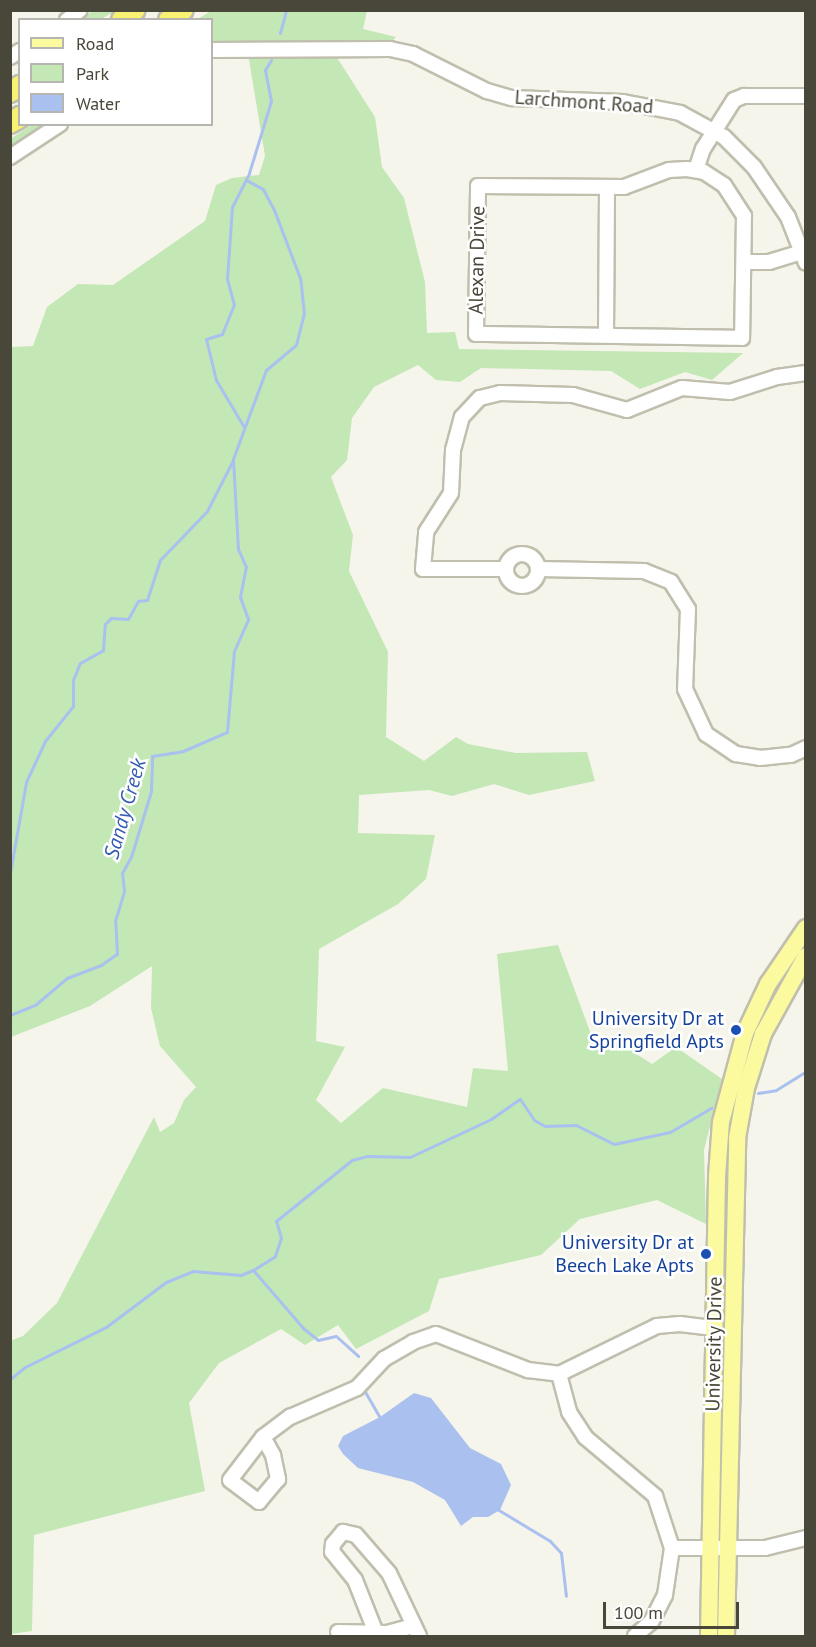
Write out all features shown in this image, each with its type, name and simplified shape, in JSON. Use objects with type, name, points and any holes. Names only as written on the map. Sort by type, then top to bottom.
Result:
[{"type":"main road","name":"University Drive","points":[[709,1636],[717,1176],[721,1122],[731,1075],[754,1011],[806,928]]},
{"type":"main road","name":"University Drive","points":[[726,1636],[737,1138],[746,1088],[763,1034],[806,956]]},
{"type":"street","name":"Larchmont Road","points":[[213,50],[367,48],[412,54],[498,94],[531,100],[644,105],[680,113],[715,131],[741,153],[763,179],[788,217],[805,255]]},
{"type":"street","points":[[696,170],[728,107],[744,96],[806,96]]},
{"type":"street","points":[[10,157],[57,126]]},
{"type":"street","name":"Alexan Drive","points":[[678,169],[696,170],[717,179],[738,202],[744,216],[742,338],[476,334],[478,186],[608,187],[635,185],[678,169]]},
{"type":"street","points":[[606,335],[608,187]]},
{"type":"street","points":[[745,262],[769,262],[805,255]]},
{"type":"street","points":[[506,569],[423,569],[426,532],[451,493],[453,450],[462,417],[480,398],[500,393],[573,395],[627,410],[682,388],[730,392],[777,377],[806,373]]},
{"type":"street","points":[[519,554],[534,559],[538,569],[536,579],[522,586],[509,579],[506,569],[510,559],[519,554]]},
{"type":"street","points":[[538,569],[644,571],[671,582],[688,609],[686,689],[706,734],[736,754],[760,758],[791,755],[806,748]]},
{"type":"street","points":[[263,1437],[290,1416],[357,1388],[384,1359],[413,1342],[436,1334],[528,1370],[559,1374],[657,1326],[680,1324],[714,1328]]},
{"type":"street","points":[[559,1374],[568,1412],[585,1437],[655,1496],[672,1548],[665,1595],[651,1622],[635,1636]]},
{"type":"street","points":[[338,1632],[376,1633],[417,1631],[389,1573],[371,1549],[356,1535],[344,1532],[333,1544],[332,1552],[358,1585],[376,1633]]},
{"type":"street","points":[[672,1548],[765,1548],[806,1538]]},
{"type":"green space","points":[[93,11],[115,11],[103,18],[82,18]]},
{"type":"green space","points":[[211,11],[367,11],[363,29],[396,37],[391,42],[213,46],[213,18],[199,18]]},
{"type":"green space","points":[[334,53],[375,117],[382,167],[404,198],[425,282],[427,333],[455,332],[459,349],[743,353],[712,380],[685,372],[640,389],[611,371],[481,368],[460,382],[436,380],[418,365],[374,387],[352,418],[347,460],[331,477],[353,535],[349,571],[388,652],[386,737],[424,761],[456,737],[468,744],[516,753],[587,752],[595,781],[529,795],[494,784],[452,796],[429,790],[359,795],[358,833],[435,835],[426,879],[398,904],[319,949],[316,1041],[345,1047],[316,1100],[341,1123],[383,1088],[467,1107],[473,1068],[508,1071],[497,954],[558,945],[595,1045],[616,1041],[652,1064],[676,1047],[722,1079],[704,1150],[706,1224],[657,1200],[580,1219],[541,1255],[439,1279],[429,1311],[356,1349],[338,1325],[305,1345],[281,1329],[219,1363],[189,1403],[205,1491],[34,1535],[32,1631],[11,1634],[10,1341],[23,1336],[57,1303],[154,1117],[160,1132],[174,1123],[184,1100],[196,1087],[160,1046],[151,1008],[152,966],[90,1006],[11,1037],[11,347],[33,346],[47,307],[78,284],[113,285],[205,221],[216,185],[232,178],[259,175],[265,156],[248,54]]},
{"type":"green space","points":[[30,126],[52,126],[11,153],[10,139]]},
{"type":"water","points":[[414,1393],[431,1398],[470,1448],[501,1464],[511,1485],[500,1510],[488,1517],[473,1517],[461,1526],[445,1500],[413,1482],[358,1468],[343,1454],[338,1446],[343,1436],[380,1417]]},
{"type":"waterway","name":"Sandy Creek","points":[[280,33],[286,10]]},
{"type":"waterway","name":"Sandy Creek","points":[[244,427],[216,380],[206,339],[222,334],[234,305],[227,279],[232,207],[249,173],[271,101],[265,70],[271,60]]},
{"type":"waterway","name":"Sandy Creek","points":[[10,1015],[35,1005],[67,978],[101,965],[117,954],[115,921],[124,891],[122,873],[131,857],[151,791],[152,756],[183,751],[227,732],[234,651],[248,619],[240,597],[246,567],[238,549],[233,459],[266,370],[296,345],[304,314],[300,278],[274,210],[263,189],[246,180]]},
{"type":"waterway","points":[[10,873],[26,782],[45,741],[73,706],[73,680],[80,663],[103,650],[105,624],[111,618],[128,619],[138,601],[147,600],[160,560],[207,511],[233,460]]},
{"type":"waterway","points":[[758,1093],[776,1090],[806,1071]]},
{"type":"waterway","points":[[10,1379],[25,1367],[106,1327],[166,1282],[193,1271],[241,1275],[275,1256],[281,1238],[276,1221],[352,1160],[367,1156],[410,1157],[491,1119],[520,1099],[534,1120],[545,1126],[576,1125],[614,1144],[670,1132],[711,1108]]},
{"type":"waterway","points":[[253,1270],[303,1328],[318,1340],[336,1336],[358,1356]]},
{"type":"waterway","points":[[364,1390],[381,1419]]},
{"type":"waterway","points":[[497,1509],[550,1541],[561,1553],[566,1596]]},
{"type":"place","name":"University Dr at Springfield Apts","points":[[736,1030]]},
{"type":"place","name":"University Dr at Beech Lake Apts","points":[[706,1254]]}]
